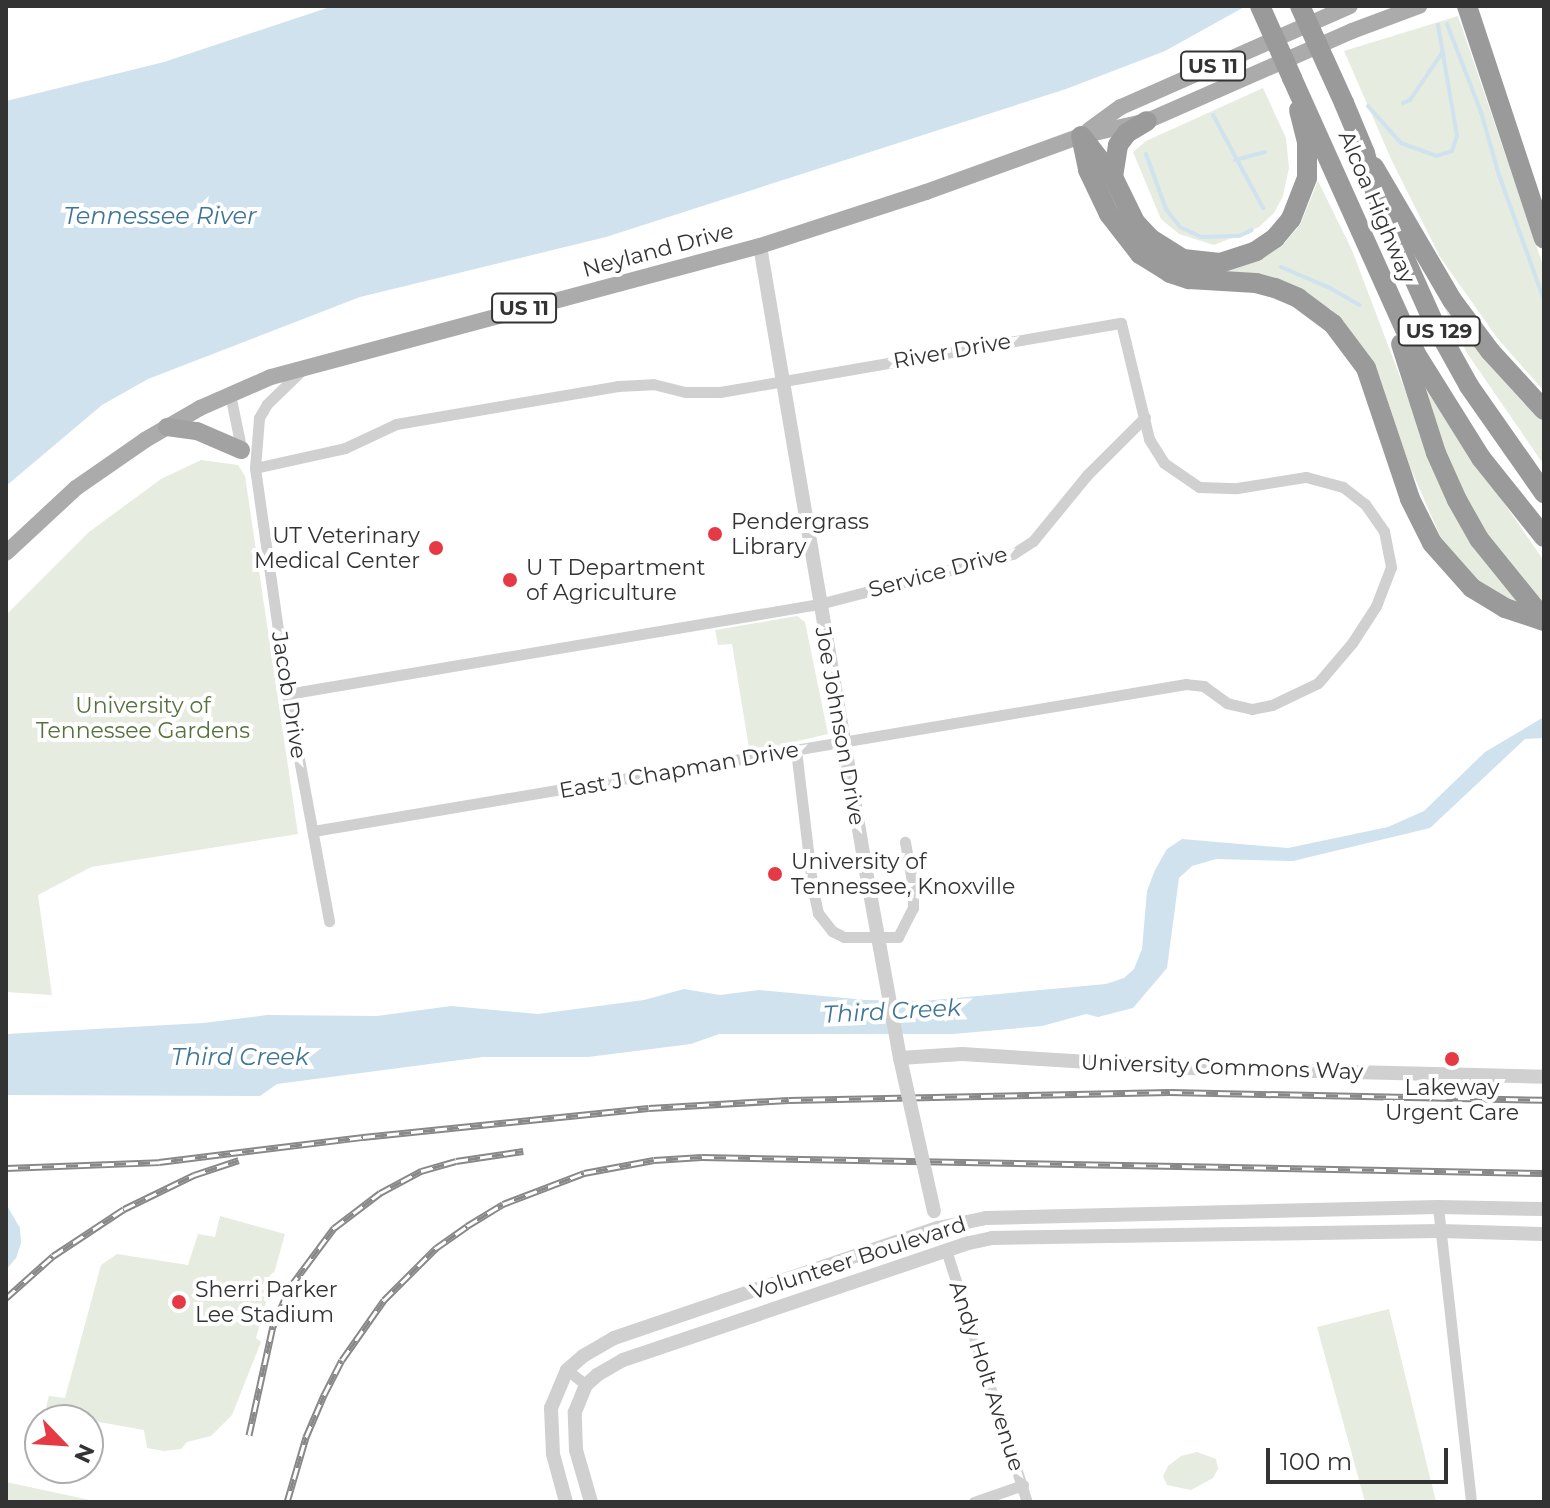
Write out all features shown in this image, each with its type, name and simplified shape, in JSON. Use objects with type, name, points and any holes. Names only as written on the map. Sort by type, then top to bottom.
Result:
[{"type":"highway","name":"Alcoa Highway","points":[[1260,6],[1307,121],[1416,354],[1481,458],[1544,537]]},
{"type":"highway","name":"Alcoa Highway","points":[[1300,6],[1365,153],[1375,192],[1434,323],[1469,386],[1544,493]]},
{"type":"highway","points":[[1467,6],[1544,239]]},
{"type":"highway","points":[[1113,177],[1118,145],[1127,133],[1147,121]]},
{"type":"highway","points":[[1081,136],[1113,177],[1135,222],[1167,252],[1200,263],[1242,257],[1275,238],[1291,219],[1300,200],[1308,156],[1307,121]]},
{"type":"highway","points":[[1081,136],[1088,170],[1109,214],[1140,254],[1155,266],[1189,279],[1256,283],[1275,288],[1318,311],[1350,341],[1375,391],[1421,525],[1446,563],[1484,596],[1544,620]]},
{"type":"highway","points":[[1365,153],[1452,300],[1490,351],[1544,410]]},
{"type":"highway","points":[[1388,294],[1436,453],[1457,500],[1500,569],[1544,620]]},
{"type":"highway","points":[[167,427],[197,431],[241,450]]},
{"type":"main road","name":"Neyland Drive","points":[[1081,136],[1121,107],[1350,6]]},
{"type":"main road","name":"Neyland Drive","points":[[6,553],[76,488],[167,427],[230,394],[308,364],[760,246],[926,192],[1081,136],[1147,121],[1352,31],[1419,6]]},
{"type":"street","name":"Joe Johnson Drive","points":[[760,246],[819,604],[900,1058],[938,1228],[946,1250]]},
{"type":"street","name":"River Drive","points":[[255,468],[345,448],[396,424],[618,386],[653,384],[701,393],[1121,323],[1145,417]]},
{"type":"street","name":"Jacob Drive","points":[[308,364],[267,404],[259,418],[255,468],[287,694],[329,921]]},
{"type":"street","name":"Jacob Drive","points":[[230,394],[241,450],[255,468]]},
{"type":"street","name":"Service Drive","points":[[287,694],[819,604],[1013,554],[1033,541],[1087,475],[1145,417]]},
{"type":"street","name":"East J Chapman Drive","points":[[313,831],[1186,684],[1204,686],[1227,703],[1252,709],[1272,705],[1318,683],[1352,643],[1376,606],[1391,567],[1384,531],[1365,504],[1343,487],[1306,477],[1237,488],[1199,487],[1164,463],[1149,439],[1145,417]]},
{"type":"street","points":[[796,750],[812,885],[818,913],[832,931],[844,937],[898,937],[913,908],[913,887],[905,842]]},
{"type":"street","name":"University Commons Way","points":[[900,1058],[962,1054],[1186,1068],[1544,1077]]},
{"type":"street","points":[[1438,1207],[1471,1502]]},
{"type":"street","name":"Volunteer Boulevard","points":[[567,1370],[614,1338],[938,1228],[986,1218],[1438,1207],[1544,1209]]},
{"type":"street","name":"Volunteer Boulevard","points":[[586,1385],[623,1360],[946,1250],[992,1238],[1440,1231],[1544,1234]]},
{"type":"street","name":"Andy Holt Avenue","points":[[946,1250],[1027,1502]]},
{"type":"street","points":[[566,1502],[550,1431],[551,1408],[567,1370],[586,1385],[575,1412],[574,1430],[591,1502]]},
{"type":"street","points":[[974,1502],[1023,1485]]},
{"type":"green space","points":[[1458,16],[1544,268],[1544,391],[1498,339],[1440,257],[1392,161],[1344,51]]},
{"type":"green space","points":[[1263,88],[1286,138],[1289,168],[1283,196],[1274,213],[1259,227],[1214,245],[1179,234],[1161,219],[1133,152],[1146,141]]},
{"type":"green space","points":[[1318,181],[1352,250],[1414,414],[1465,531],[1522,609],[1480,585],[1447,552],[1410,467],[1380,378],[1332,310],[1296,290],[1192,275],[1153,248],[1248,263],[1281,247],[1300,225]]},
{"type":"green space","points":[[1443,305],[1544,418],[1544,465],[1467,353]]},
{"type":"green space","points":[[1419,380],[1544,561],[1544,607],[1473,521],[1435,435]]},
{"type":"green space","name":"University of Tennessee Gardens","points":[[201,460],[238,465],[245,476],[298,834],[91,867],[38,895],[52,995],[6,992],[6,615],[89,532],[161,479]]},
{"type":"green space","points":[[797,616],[805,622],[828,734],[755,751],[749,748],[732,644],[718,645],[715,630]]},
{"type":"green space","name":"Sherri Parker Lee Stadium","points":[[220,1216],[285,1234],[256,1338],[261,1342],[232,1415],[211,1436],[187,1442],[181,1449],[164,1451],[147,1448],[144,1430],[104,1423],[104,1404],[47,1404],[49,1396],[65,1398],[101,1265],[117,1254],[188,1265],[198,1234],[215,1237]]},
{"type":"green space","points":[[1389,1309],[1436,1502],[1365,1502],[1317,1327]]},
{"type":"green space","points":[[1197,1452],[1216,1459],[1218,1469],[1213,1478],[1191,1490],[1167,1485],[1163,1476],[1168,1466],[1181,1456]]},
{"type":"green space","points":[[6,1482],[99,1502],[6,1502]]},
{"type":"water","name":"Tennessee River","points":[[333,6],[1246,6],[1165,51],[1066,89],[606,237],[360,297],[148,379],[102,405],[6,486],[6,101],[164,62]]},
{"type":"water","name":"Third Creek","points":[[1544,717],[1544,738],[1525,739],[1430,828],[1293,861],[1216,859],[1192,866],[1179,878],[1167,968],[1133,1008],[1098,1017],[1086,1014],[1042,1026],[953,1034],[719,1034],[691,1044],[588,1057],[483,1057],[277,1084],[260,1096],[6,1095],[6,1034],[203,1023],[267,1015],[377,1016],[451,1006],[538,1014],[644,1000],[684,989],[720,995],[759,990],[866,1000],[923,1001],[1106,984],[1124,978],[1134,969],[1142,949],[1147,891],[1167,849],[1182,839],[1288,848],[1388,827],[1424,811],[1485,752]]},
{"type":"water","points":[[6,1204],[20,1228],[21,1243],[16,1258],[6,1270]]},
{"type":"waterway","points":[[1447,24],[1481,112],[1499,175],[1544,300]]},
{"type":"waterway","points":[[1368,106],[1401,143],[1436,156],[1452,151],[1457,136],[1438,25]]},
{"type":"waterway","points":[[1403,103],[1410,100],[1442,53]]},
{"type":"waterway","points":[[1213,115],[1263,208]]},
{"type":"waterway","points":[[1235,160],[1265,152]]},
{"type":"waterway","points":[[1146,154],[1166,209],[1180,227],[1201,237],[1239,236],[1252,230]]},
{"type":"waterway","points":[[1281,267],[1330,288],[1359,305]]},
{"type":"railway","points":[[6,1168],[159,1162],[363,1137],[649,1108],[789,1100],[1170,1092],[1544,1100]]},
{"type":"railway","points":[[249,1435],[273,1326],[290,1287],[334,1228],[380,1193],[421,1171],[456,1161],[523,1151]]},
{"type":"railway","points":[[287,1502],[306,1437],[324,1395],[342,1360],[384,1300],[436,1248],[467,1226],[503,1204],[584,1173],[654,1160],[702,1157],[1544,1173]]},
{"type":"railway","points":[[6,1298],[53,1256],[124,1209],[194,1175],[239,1160]]},
{"type":"place","name":"Pendergrass Library","points":[[715,534]]},
{"type":"place","name":"UT Veterinary Medical Center","points":[[436,548]]},
{"type":"place","name":"U T Department of Agriculture","points":[[510,580]]},
{"type":"place","name":"University of Tennessee, Knoxville","points":[[775,874]]},
{"type":"place","name":"Lakeway Urgent Care","points":[[1452,1059]]},
{"type":"place","name":"Sherri Parker Lee Stadium","points":[[179,1302]]}]
